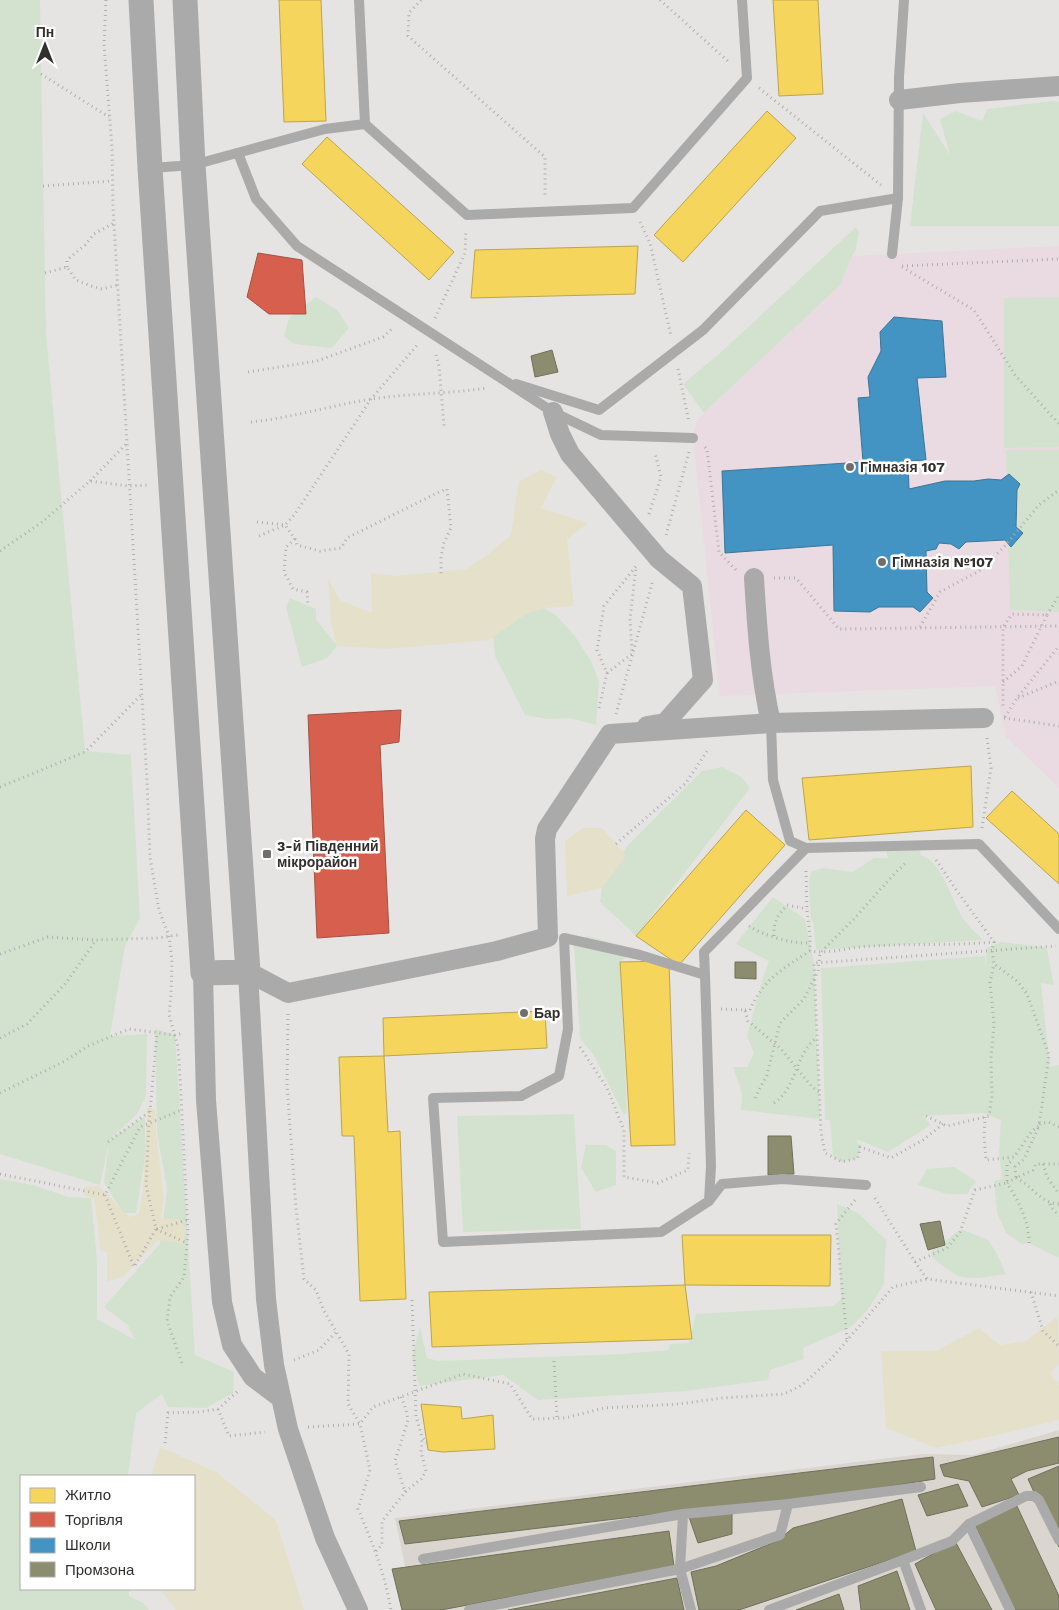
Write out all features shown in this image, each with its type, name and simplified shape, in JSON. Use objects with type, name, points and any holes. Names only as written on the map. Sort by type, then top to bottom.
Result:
[{"type":"street","points":[[141,0],[150,168],[200,932],[206,1100],[222,1302],[232,1345],[253,1377],[281,1398]]},
{"type":"street","points":[[185,0],[193,165],[248,972],[266,1299],[275,1368],[288,1429],[325,1538],[358,1610]]},
{"type":"street","points":[[899,100],[960,93],[1059,86]]},
{"type":"street","points":[[202,973],[248,972],[288,993],[556,938],[545,839],[547,829],[610,734],[665,722],[703,680],[692,586],[659,559],[570,454],[553,412]]},
{"type":"street","points":[[754,578],[764,694],[771,723]]},
{"type":"street","points":[[610,734],[771,723],[994,718]]},
{"type":"lane","points":[[359,0],[365,124],[467,215],[633,208],[747,78],[742,0]]},
{"type":"lane","points":[[892,254],[898,198],[899,100],[904,0]]},
{"type":"lane","points":[[150,168],[193,165],[325,129],[365,124]]},
{"type":"lane","points":[[238,153],[256,199],[297,246],[553,412],[602,435],[693,438]]},
{"type":"lane","points":[[503,380],[599,410],[703,330],[820,211],[898,198]]},
{"type":"lane","points":[[771,723],[773,780],[790,841],[806,848],[979,844],[1059,929]]},
{"type":"lane","points":[[709,1201],[711,1166],[704,952],[806,848]]},
{"type":"lane","points":[[705,975],[640,955],[556,938],[568,1029],[559,1076],[521,1096],[433,1098],[442,1242],[661,1232],[709,1201],[722,1184],[782,1179],[866,1185]]},
{"type":"lane","points":[[423,1559],[683,1514],[788,1504],[921,1487]]},
{"type":"lane","points":[[769,1610],[952,1541],[969,1524],[1026,1496],[1034,1496],[1039,1500],[1059,1540]]},
{"type":"lane","points":[[469,1610],[680,1569],[780,1535],[788,1504]]},
{"type":"lane","points":[[683,1514],[680,1569],[691,1610]]},
{"type":"lane","points":[[969,1524],[1010,1610]]},
{"type":"lane","points":[[903,1560],[921,1610]]},
{"type":"path","points":[[106,0],[104,44],[110,117],[114,223],[150,857],[159,910],[169,936],[172,960],[169,1015],[178,1047],[187,1243],[184,1277],[170,1297],[167,1321],[182,1363]]},
{"type":"path","points":[[421,0],[409,13],[408,36],[546,157],[545,212]]},
{"type":"path","points":[[660,0],[747,78]]},
{"type":"path","points":[[41,74],[110,117]]},
{"type":"path","points":[[774,100],[898,198]]},
{"type":"path","points":[[43,186],[112,181]]},
{"type":"path","points":[[633,208],[650,243],[659,279]]},
{"type":"path","points":[[259,536],[285,525],[295,514],[371,399],[429,332],[465,253],[467,215]]},
{"type":"path","points":[[114,223],[94,234],[85,245],[67,260],[67,267],[76,280],[91,286],[102,289],[118,285]]},
{"type":"path","points":[[892,254],[901,266],[974,310],[1015,375],[1059,424]]},
{"type":"path","points":[[901,266],[1059,259]]},
{"type":"path","points":[[45,273],[67,267]]},
{"type":"path","points":[[248,372],[317,361],[383,337],[406,317]]},
{"type":"path","points":[[429,332],[439,366],[444,426]]},
{"type":"path","points":[[252,422],[271,420],[371,399],[494,387],[503,380]]},
{"type":"path","points":[[632,654],[630,619],[636,567],[661,477],[652,436]]},
{"type":"path","points":[[610,734],[693,438],[707,449],[719,552],[743,578],[796,578],[839,629],[1059,626]]},
{"type":"path","points":[[0,551],[42,522],[90,481],[126,443]]},
{"type":"path","points":[[90,481],[129,486],[171,484]]},
{"type":"path","points":[[257,522],[285,525],[295,538],[297,545],[320,550],[341,548],[347,538],[447,489],[451,528],[444,543],[441,558],[441,577]]},
{"type":"path","points":[[920,627],[940,592],[980,571],[1039,505],[1059,490]]},
{"type":"path","points":[[295,538],[286,546],[284,572],[293,589],[307,592],[308,606]]},
{"type":"path","points":[[599,708],[607,673],[597,650],[604,606],[636,567]]},
{"type":"path","points":[[1003,682],[1022,666],[1059,595]]},
{"type":"path","points":[[979,844],[990,768],[994,718],[1003,682],[1003,627],[1012,614],[1047,615]]},
{"type":"path","points":[[994,718],[1017,698],[1059,646]]},
{"type":"path","points":[[607,673],[632,654]]},
{"type":"path","points":[[1017,698],[1059,681]]},
{"type":"path","points":[[0,787],[85,752],[141,694]]},
{"type":"path","points":[[994,718],[1059,726]]},
{"type":"path","points":[[616,844],[686,783],[723,726]]},
{"type":"path","points":[[819,963],[820,953],[896,872],[926,845],[994,942],[992,950],[994,964],[990,982],[994,1024],[991,1059],[992,1096],[989,1116],[947,1126],[926,1116]]},
{"type":"path","points":[[810,951],[806,869],[826,848]]},
{"type":"path","points":[[774,936],[773,929],[777,917],[787,906],[807,910]]},
{"type":"path","points":[[738,918],[759,932],[800,943],[810,943]]},
{"type":"path","points":[[0,954],[48,937],[96,940],[169,936],[200,932]]},
{"type":"path","points":[[0,1038],[27,1024],[34,1017],[66,983],[96,940]]},
{"type":"path","points":[[717,1009],[750,1010],[767,984],[781,969],[810,951],[820,953],[860,947],[994,942]]},
{"type":"path","points":[[943,1124],[923,1140],[891,1158],[860,1147],[858,1158],[842,1162],[825,1153],[821,1132],[814,963],[1059,946]]},
{"type":"path","points":[[994,964],[1018,982],[1027,994],[1048,1054],[1039,1126],[1024,1159],[1015,1167],[1016,1178]]},
{"type":"path","points":[[755,1098],[767,1074],[780,1023],[804,999],[814,978]]},
{"type":"path","points":[[288,993],[287,1086],[296,1208],[304,1279],[316,1290],[323,1309],[350,1354],[348,1404],[360,1424],[370,1470],[358,1508],[376,1551],[386,1582],[391,1610]]},
{"type":"path","points":[[745,1010],[748,1021],[775,1044],[812,1087],[819,1092]]},
{"type":"path","points":[[0,1093],[65,1061],[88,1046],[129,1029],[174,1035],[204,1029]]},
{"type":"path","points":[[104,1195],[134,1267],[156,1229],[146,1185],[157,1032]]},
{"type":"path","points":[[567,1035],[582,1049],[607,1088],[624,1130],[624,1177],[658,1184],[688,1170],[689,1153]]},
{"type":"path","points":[[774,1103],[785,1092],[799,1060],[817,1038]]},
{"type":"path","points":[[104,1195],[140,1127],[206,1100]]},
{"type":"path","points":[[108,1142],[150,1112]]},
{"type":"path","points":[[985,1117],[986,1160],[1014,1156],[1032,1131],[1040,1124],[1048,1122],[1059,1127]]},
{"type":"path","points":[[1012,1160],[1007,1164],[1008,1184],[1029,1230],[1029,1243]]},
{"type":"path","points":[[915,1262],[947,1248],[960,1232],[975,1190],[1008,1184],[1033,1170],[1036,1164],[1059,1164]]},
{"type":"path","points":[[1043,1164],[1047,1177],[1059,1194]]},
{"type":"path","points":[[0,1174],[104,1195]]},
{"type":"path","points":[[1016,1178],[1025,1182],[1034,1193],[1050,1204],[1059,1216]]},
{"type":"path","points":[[847,1340],[836,1224],[866,1185],[927,1279]]},
{"type":"path","points":[[1050,1204],[1059,1204]]},
{"type":"path","points":[[156,1229],[187,1220]]},
{"type":"path","points":[[156,1229],[187,1243]]},
{"type":"path","points":[[288,1429],[360,1424],[373,1407],[463,1374],[510,1384],[532,1418],[565,1418],[604,1408],[679,1404],[722,1398],[784,1394],[802,1385],[832,1358],[893,1287],[927,1279],[1059,1296]]},
{"type":"path","points":[[1031,1292],[1043,1332],[1059,1346]]},
{"type":"path","points":[[376,1551],[382,1545],[382,1520],[406,1491],[421,1479],[426,1471],[421,1452],[422,1438],[416,1416],[412,1300]]},
{"type":"path","points":[[275,1368],[319,1350],[336,1332]]},
{"type":"path","points":[[554,1361],[557,1418]]},
{"type":"path","points":[[165,1443],[168,1413],[218,1409],[253,1377]]},
{"type":"path","points":[[401,1397],[408,1420],[395,1461],[406,1491]]},
{"type":"path","points":[[218,1409],[229,1436],[265,1432]]},
{"type":"path","points":[[422,1438],[427,1443]]},
{"type":"shaded area","name":"Гімназія №107","points":[[1059,246],[1059,788],[1006,737],[995,686],[720,696],[693,438],[697,420],[840,285],[852,256]]},
{"type":"shaded area","points":[[1059,1430],[1059,1610],[414,1610],[395,1518],[922,1454],[973,1455]]},
{"type":"green space","points":[[0,0],[40,0],[46,333],[85,751],[131,755],[140,918],[125,946],[110,1036],[147,1034],[146,1096],[137,1114],[110,1139],[145,1116],[145,1158],[136,1213],[123,1213],[104,1182],[109,1141],[100,1185],[0,1154]]},
{"type":"green space","points":[[1053,101],[1059,102],[1059,226],[910,226],[923,113],[950,155],[940,119],[955,111],[982,121],[987,109]]},
{"type":"green space","points":[[856,227],[859,231],[856,249],[840,285],[704,413],[683,384],[719,354]]},
{"type":"green space","points":[[316,297],[337,310],[349,328],[332,348],[294,344],[284,336],[289,318]]},
{"type":"green space","points":[[1059,297],[1059,447],[1004,448],[1004,298]]},
{"type":"green space","points":[[1006,450],[1059,450],[1059,612],[1010,610]]},
{"type":"green space","points":[[290,598],[316,609],[316,619],[337,646],[327,658],[302,667],[286,607]]},
{"type":"green space","points":[[544,608],[557,616],[574,635],[591,661],[599,682],[596,725],[570,718],[548,719],[525,715],[495,656],[492,623]]},
{"type":"green space","points":[[722,767],[741,777],[750,788],[636,936],[600,902],[602,888],[627,846],[702,771]]},
{"type":"green space","points":[[919,848],[921,856],[934,864],[940,872],[964,920],[983,940],[816,950],[813,921],[811,920],[809,883],[811,872],[823,868],[853,872],[874,858],[888,858],[886,849]]},
{"type":"green space","points":[[773,897],[805,919],[814,963],[820,1119],[741,1110],[742,1093],[733,1067],[747,1067],[754,1053],[747,1036],[769,961],[736,944]]},
{"type":"green space","points":[[587,936],[636,949],[620,962],[627,1111],[624,1115],[593,1054],[580,1038],[574,946]]},
{"type":"green space","points":[[1000,942],[1044,947],[1047,950],[1054,985],[1041,983],[1050,1067],[1059,1065],[1059,1258],[1029,1243],[1022,1244],[1006,1233],[997,1212],[994,1181],[1002,1179],[999,1151],[1001,1120],[983,1113],[923,1116],[931,1125],[888,1152],[856,1139],[860,1147],[858,1158],[842,1162],[833,1157],[830,1120],[825,1120],[821,968],[985,956],[985,968],[987,948]]},
{"type":"green space","points":[[155,1029],[175,1035],[195,1355],[234,1372],[233,1393],[206,1408],[168,1407],[162,1394],[136,1413],[128,1475],[20,1475],[20,1590],[129,1590],[129,1596],[145,1604],[149,1610],[0,1610],[0,1179],[33,1185],[68,1197],[91,1198],[97,1261],[97,1319],[135,1340],[128,1325],[104,1307],[160,1244],[167,1189],[157,1132]]},
{"type":"green space","points":[[574,1114],[581,1229],[463,1232],[457,1116]]},
{"type":"green space","points":[[586,1145],[606,1145],[616,1151],[616,1185],[596,1192],[581,1168]]},
{"type":"green space","points":[[954,1167],[976,1181],[967,1194],[947,1194],[918,1185],[927,1169]]},
{"type":"green space","points":[[837,1204],[858,1213],[886,1240],[884,1284],[867,1311],[851,1327],[803,1348],[804,1359],[770,1370],[768,1380],[687,1391],[538,1400],[503,1375],[419,1386],[412,1357],[420,1327],[427,1358],[439,1361],[621,1354],[669,1350],[670,1344],[689,1343],[696,1314],[833,1306],[841,1299]]},
{"type":"green space","points":[[961,1229],[988,1240],[1006,1274],[977,1278],[961,1277],[949,1271],[931,1255],[931,1252]]},
{"type":"sand","points":[[541,470],[557,477],[541,508],[588,523],[567,539],[574,606],[544,608],[526,614],[489,640],[387,649],[337,646],[331,621],[328,578],[340,600],[372,613],[371,573],[397,576],[466,569],[511,535],[519,481]]},
{"type":"sand","points":[[583,828],[602,828],[626,856],[602,888],[567,896],[565,841]]},
{"type":"sand","points":[[147,1107],[155,1110],[164,1199],[161,1218],[179,1219],[186,1228],[183,1245],[158,1240],[124,1276],[107,1282],[107,1252],[101,1251],[94,1199],[84,1195],[84,1187],[99,1186],[129,1217],[139,1214],[143,1191]]},
{"type":"sand","points":[[1058,1316],[1059,1362],[1050,1374],[1059,1385],[1059,1420],[936,1448],[886,1428],[881,1351],[936,1351],[979,1328],[1000,1345],[1026,1341]]},
{"type":"sand","points":[[160,1447],[216,1472],[276,1520],[304,1610],[176,1610],[161,1590],[195,1590],[195,1475],[151,1475]]},
{"type":"building: Житло","points":[[279,0],[321,0],[326,121],[284,122]]},
{"type":"building: Житло","points":[[773,0],[818,0],[823,94],[779,96]]},
{"type":"building: Житло","points":[[767,111],[796,138],[683,262],[654,235]]},
{"type":"building: Житло","points":[[327,137],[454,252],[429,280],[302,164]]},
{"type":"building: Житло","points":[[638,246],[635,294],[471,298],[475,250]]},
{"type":"building: Житло","points":[[971,766],[973,827],[809,840],[802,778]]},
{"type":"building: Житло","points":[[1012,791],[1059,834],[1059,884],[986,818]]},
{"type":"building: Житло","points":[[746,810],[785,845],[679,965],[636,936]]},
{"type":"building: Житло","points":[[669,961],[675,1145],[631,1146],[620,962]]},
{"type":"building: Житло","points":[[545,1011],[547,1048],[384,1056],[383,1018]]},
{"type":"building: Житло","points":[[384,1056],[388,1132],[400,1131],[406,1299],[360,1301],[354,1136],[342,1136],[339,1057]]},
{"type":"building: Житло","points":[[682,1235],[831,1235],[830,1286],[685,1285]]},
{"type":"building: Житло","points":[[685,1285],[692,1339],[432,1347],[429,1292]]},
{"type":"building: Житло","points":[[421,1404],[461,1407],[462,1419],[493,1415],[495,1449],[443,1452],[428,1450]]},
{"type":"building: Торгівля","points":[[258,253],[302,260],[306,314],[269,314],[247,297]]},
{"type":"building: Торгівля","points":[[401,710],[399,742],[380,745],[389,933],[317,938],[308,715]]},
{"type":"building: Школи","name":"Гімназія 107","points":[[894,317],[942,321],[946,377],[917,378],[926,460],[908,461],[909,489],[945,481],[1001,480],[1009,474],[1020,484],[1017,490],[1016,527],[1023,533],[1011,547],[1005,540],[966,542],[959,549],[951,544],[939,543],[936,549],[926,551],[927,592],[933,598],[920,612],[913,607],[879,607],[870,612],[834,611],[833,545],[725,553],[722,471],[863,462],[858,398],[870,397],[868,377],[881,351],[880,332]]},
{"type":"building: Промзона","points":[[552,350],[558,372],[535,377],[531,356]]},
{"type":"building: Промзона","points":[[735,962],[756,962],[756,979],[735,978]]},
{"type":"building: Промзона","points":[[768,1136],[791,1136],[794,1174],[768,1175]]},
{"type":"building: Промзона","points":[[940,1221],[945,1245],[928,1250],[920,1224]]},
{"type":"building: Промзона","points":[[1059,1437],[1059,1463],[1027,1471],[1011,1479],[1019,1495],[982,1507],[969,1481],[944,1476],[940,1465]]},
{"type":"building: Промзона","points":[[933,1457],[935,1479],[835,1495],[725,1506],[405,1544],[399,1521]]},
{"type":"building: Промзона","points":[[1059,1466],[1059,1547],[1028,1479]]},
{"type":"building: Промзона","points":[[958,1484],[968,1506],[927,1516],[918,1495]]},
{"type":"building: Промзона","points":[[902,1499],[916,1551],[739,1610],[699,1610],[691,1572],[716,1566],[777,1541],[793,1528]]},
{"type":"building: Промзона","points":[[1016,1504],[1059,1596],[1059,1610],[1014,1610],[975,1525]]},
{"type":"building: Промзона","points":[[732,1509],[732,1534],[698,1543],[689,1517]]},
{"type":"building: Промзона","points":[[669,1531],[674,1566],[441,1610],[402,1610],[392,1569]]},
{"type":"building: Промзона","points":[[955,1541],[992,1610],[936,1610],[915,1564]]},
{"type":"building: Промзона","points":[[897,1571],[910,1610],[861,1610],[858,1586]]},
{"type":"building: Промзона","points":[[677,1578],[684,1610],[508,1610]]},
{"type":"building: Промзона","points":[[839,1594],[844,1610],[796,1610]]},
{"type":"place","name":"Гімназія 107","points":[[850,467]]},
{"type":"place","name":"Гімназія №107","points":[[882,562]]},
{"type":"place","name":"3-й Південний мікрорайон","points":[[267,854]]},
{"type":"place","name":"Бар","points":[[524,1013]]}]
